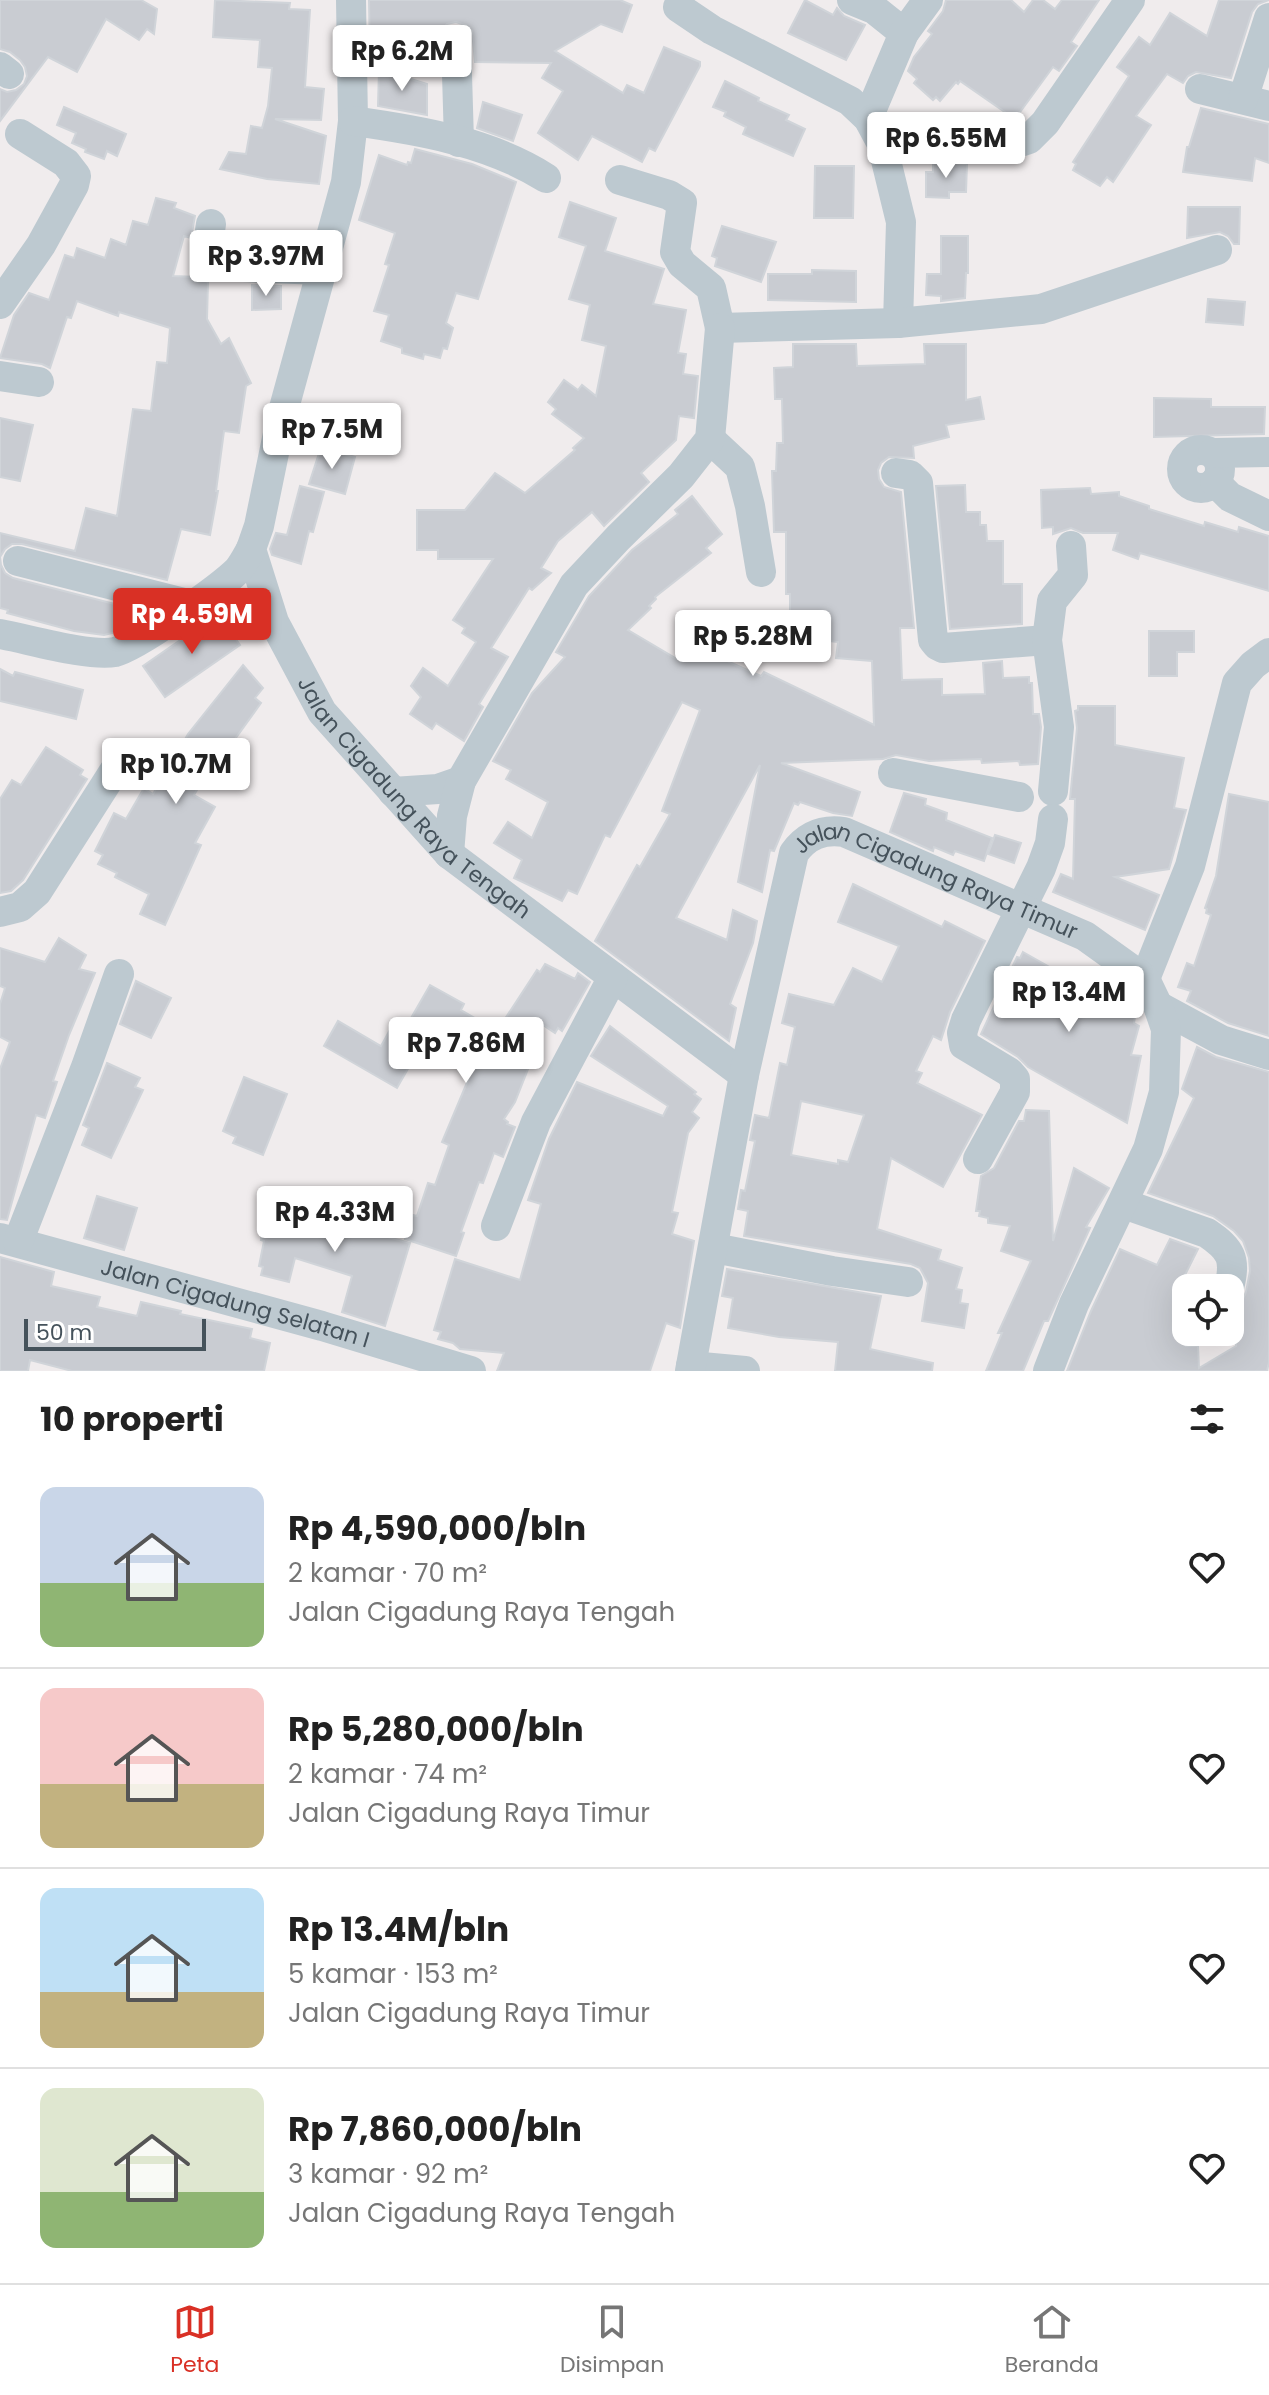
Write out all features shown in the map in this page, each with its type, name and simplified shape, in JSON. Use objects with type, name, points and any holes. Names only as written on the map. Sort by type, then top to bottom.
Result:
[{"type":"street","points":[[0,634],[98,652],[115,652],[130,646],[192,605],[238,569],[251,549],[259,526],[281,419],[346,182],[353,121],[351,0]]},
{"type":"street","points":[[852,0],[874,9],[904,33]]},
{"type":"street","points":[[868,118],[904,33],[928,0]]},
{"type":"street","points":[[882,144],[960,139],[982,144],[1014,144],[1029,139],[1045,123],[1130,0]]},
{"type":"street","points":[[678,7],[712,30],[850,101],[868,118],[882,144],[901,222],[898,323]]},
{"type":"street","points":[[1200,89],[1256,103],[1269,18]]},
{"type":"street","points":[[456,40],[459,142]]},
{"type":"street","points":[[353,121],[459,142],[526,165],[546,178]]},
{"type":"street","points":[[0,304],[41,245],[76,176],[66,163],[20,134]]},
{"type":"street","points":[[449,854],[452,816],[461,781],[574,585],[681,476],[710,439],[720,328],[711,288],[682,264],[675,252],[682,203],[669,195],[620,180]]},
{"type":"street","points":[[211,224],[206,257],[208,263],[216,266],[322,270]]},
{"type":"street","points":[[720,328],[898,323],[1041,309],[1217,250]]},
{"type":"street","points":[[0,376],[39,382]]},
{"type":"street","points":[[710,439],[740,467],[761,572]]},
{"type":"street","points":[[1269,452],[1214,468],[1230,497],[1269,516]]},
{"type":"street","points":[[896,473],[910,475],[918,483],[933,640],[937,645],[943,648],[1047,640]]},
{"type":"street","points":[[978,1159],[1015,1092],[1015,1079],[1009,1072],[964,1045],[962,1033],[1050,843],[1059,727],[1047,640],[1052,601],[1073,575],[1071,546]]},
{"type":"street","name":"Jalan Cigadung Raya Tengah","points":[[251,549],[274,622],[322,712],[449,854],[744,1075]]},
{"type":"street","points":[[18,561],[192,605]]},
{"type":"street","points":[[1048,1371],[1074,1304],[1148,1149],[1164,1092],[1166,1029],[1152,993],[1190,866],[1237,683],[1269,653]]},
{"type":"street","points":[[0,912],[20,907],[37,892],[125,754]]},
{"type":"street","points":[[893,773],[1019,797],[1017,805],[1023,819],[1038,825],[1053,805]]},
{"type":"street","points":[[393,792],[438,789],[461,781]]},
{"type":"street","name":"Jalan Cigadung Raya Timur","points":[[691,1368],[744,1075],[794,853],[808,838],[823,832],[844,832],[1085,936],[1152,993],[1221,1040],[1269,1055]]},
{"type":"street","points":[[9,1240],[86,1067],[119,974]]},
{"type":"street","points":[[496,1226],[536,1122],[613,977]]},
{"type":"street","points":[[1124,1204],[1207,1233],[1218,1240],[1229,1249],[1233,1261],[1231,1274]]},
{"type":"street","name":"Jalan Cigadung Selatan I","points":[[9,1240],[322,1326],[471,1371]]},
{"type":"street","points":[[714,1248],[908,1282]]},
{"type":"street","points":[[691,1368],[745,1371]]},
{"type":"building","points":[[0,0],[141,0],[157,9],[154,34],[147,29],[139,40],[106,19],[77,72],[48,57],[0,121],[0,89],[7,92],[16,90],[24,84],[27,76],[20,60],[0,49]]},
{"type":"building","points":[[215,0],[290,3],[289,9],[310,10],[305,87],[324,89],[321,120],[275,119],[326,136],[319,184],[267,179],[220,169],[229,152],[246,154],[251,126],[262,128],[272,68],[258,67],[260,40],[213,37]]},
{"type":"building","points":[[369,0],[620,0],[632,5],[622,32],[601,24],[555,51],[623,93],[627,85],[644,93],[664,47],[700,62],[700,66],[655,151],[649,148],[642,162],[592,136],[578,160],[538,133],[563,91],[542,78],[551,63],[475,62],[472,31],[456,22],[447,24],[440,32],[439,61],[370,57]]},
{"type":"building","points":[[805,0],[833,15],[837,8],[844,16],[865,25],[846,60],[788,33]]},
{"type":"building","points":[[946,0],[1011,0],[1024,12],[1033,0],[1043,0],[1055,9],[1062,0],[1099,0],[1071,42],[1077,46],[1059,71],[1053,67],[1015,119],[960,81],[940,101],[936,97],[933,100],[914,83],[917,79],[908,71],[914,57],[932,34],[928,31],[943,11]]},
{"type":"building","points":[[1219,0],[1269,0],[1258,4],[1252,12],[1231,78],[1196,72],[1183,83],[1167,74],[1136,116],[1151,125],[1113,182],[1107,177],[1100,186],[1073,170],[1076,164],[1073,162],[1129,76],[1117,67],[1139,37],[1150,45],[1170,13],[1207,36]]},
{"type":"building","points":[[379,69],[427,84],[427,115],[378,106]]},
{"type":"building","points":[[725,81],[789,115],[786,120],[805,129],[793,156],[743,134],[746,127],[724,116],[726,112],[713,107]]},
{"type":"building","points":[[483,102],[522,115],[513,141],[477,128]]},
{"type":"building","points":[[64,107],[126,134],[117,156],[107,151],[104,159],[72,143],[76,133],[57,125]]},
{"type":"building","points":[[1201,108],[1269,124],[1269,163],[1255,158],[1252,181],[1183,172],[1187,147]]},
{"type":"building","points":[[415,149],[472,164],[516,182],[478,299],[456,293],[446,323],[453,328],[447,349],[443,348],[440,358],[424,354],[423,359],[402,353],[402,348],[381,341],[389,315],[374,311],[389,265],[385,264],[395,233],[359,220],[379,155],[407,165],[411,163]]},
{"type":"building","points":[[933,163],[967,164],[966,192],[949,192],[949,198],[926,197],[926,172],[933,172]]},
{"type":"building","points":[[815,166],[854,166],[853,218],[814,218]]},
{"type":"building","points":[[156,198],[176,203],[174,208],[195,216],[191,238],[184,236],[173,276],[198,277],[208,282],[207,319],[221,344],[229,338],[251,383],[246,386],[239,433],[224,431],[210,535],[181,529],[167,580],[22,544],[12,544],[0,557],[0,533],[75,551],[86,508],[117,516],[133,409],[151,411],[157,362],[167,363],[170,328],[119,312],[118,316],[77,301],[71,318],[67,317],[50,368],[0,358],[14,315],[29,293],[49,300],[65,255],[74,258],[77,248],[105,258],[111,239],[126,245],[133,221],[148,225]]},
{"type":"building","points":[[570,202],[616,218],[605,251],[664,269],[653,304],[686,310],[678,353],[686,354],[683,374],[698,376],[694,418],[679,416],[676,440],[641,473],[649,482],[604,526],[592,512],[558,541],[541,568],[551,573],[532,590],[529,588],[491,648],[508,657],[479,704],[483,707],[464,741],[436,723],[432,729],[410,714],[421,697],[411,686],[423,668],[448,686],[476,642],[462,633],[465,628],[453,620],[493,559],[438,559],[438,550],[417,550],[417,510],[465,510],[495,473],[525,493],[575,450],[573,448],[584,438],[552,414],[556,409],[548,402],[564,380],[578,390],[582,385],[596,396],[606,346],[582,340],[590,305],[569,299],[586,246],[559,237]]},
{"type":"building","points":[[1188,207],[1240,207],[1239,244],[1234,244],[1220,232],[1187,238]]},
{"type":"building","points":[[722,226],[776,242],[761,282],[715,266],[717,258],[712,256]]},
{"type":"building","points":[[941,236],[968,236],[965,298],[941,301],[941,296],[926,295],[927,274],[941,274]]},
{"type":"building","points":[[812,270],[856,271],[856,302],[768,300],[768,274],[812,274]]},
{"type":"building","points":[[252,285],[281,286],[281,309],[252,310]]},
{"type":"building","points":[[1208,299],[1245,302],[1243,325],[1206,322]]},
{"type":"building","points":[[793,344],[856,344],[857,366],[925,364],[924,344],[966,344],[966,400],[980,397],[984,419],[946,425],[949,437],[913,446],[914,458],[889,457],[878,470],[884,487],[901,492],[914,628],[900,628],[902,680],[942,679],[942,695],[985,694],[983,663],[1002,661],[1003,678],[1029,677],[1033,714],[1039,714],[1041,727],[1038,764],[1020,765],[1019,761],[982,763],[981,759],[929,761],[896,755],[883,759],[781,763],[860,792],[852,816],[794,803],[774,851],[770,850],[762,892],[738,882],[760,765],[676,918],[727,940],[733,910],[757,921],[753,943],[730,1004],[736,1008],[729,1041],[595,941],[637,865],[640,867],[670,814],[662,811],[700,710],[682,702],[610,837],[605,835],[577,894],[568,890],[562,901],[514,878],[522,860],[494,843],[508,822],[532,838],[548,802],[506,779],[511,770],[493,761],[532,693],[565,657],[556,652],[589,596],[632,550],[678,514],[675,510],[692,496],[722,534],[706,548],[711,553],[655,597],[649,606],[651,608],[628,630],[677,659],[695,625],[735,647],[727,661],[761,676],[764,672],[874,725],[872,661],[836,658],[838,642],[830,641],[831,618],[790,614],[790,594],[786,594],[786,532],[774,532],[772,471],[776,471],[777,443],[783,443],[782,399],[775,399],[774,368],[793,367]]},
{"type":"building","points":[[1154,398],[1211,399],[1211,407],[1265,407],[1264,434],[1154,437]]},
{"type":"building","points":[[0,418],[33,425],[20,481],[0,477]]},
{"type":"building","points":[[321,447],[355,457],[345,494],[309,484]]},
{"type":"building","points":[[965,485],[966,512],[980,512],[980,525],[986,525],[987,541],[1003,541],[1003,584],[1022,584],[1022,624],[950,629],[936,486]]},
{"type":"building","points":[[300,486],[324,492],[313,532],[309,531],[301,564],[272,555],[270,549],[276,533],[287,535]]},
{"type":"building","points":[[1090,488],[1091,494],[1119,492],[1119,496],[1149,506],[1149,509],[1204,526],[1205,522],[1238,532],[1239,527],[1269,536],[1269,591],[1140,553],[1138,559],[1113,550],[1118,533],[1083,533],[1071,528],[1053,534],[1053,527],[1042,528],[1041,490]]},
{"type":"building","points":[[0,557],[5,573],[13,578],[142,611],[140,619],[132,624],[120,620],[117,632],[104,635],[74,631],[7,613],[8,610],[0,608]]},
{"type":"building","points":[[218,614],[240,645],[165,697],[143,666]]},
{"type":"building","points":[[1149,631],[1194,631],[1194,652],[1177,652],[1177,676],[1149,676]]},
{"type":"building","points":[[243,665],[263,688],[255,698],[261,703],[213,763],[194,795],[215,807],[195,843],[201,845],[165,925],[140,914],[149,894],[115,877],[117,873],[98,864],[103,855],[95,851],[114,813],[126,819],[144,788],[153,794],[188,734]]},
{"type":"building","points":[[0,669],[13,676],[15,672],[83,690],[76,719],[0,701]]},
{"type":"building","points":[[1078,706],[1115,706],[1115,745],[1184,758],[1174,808],[1186,810],[1169,869],[1115,877],[1159,895],[1145,930],[1053,892],[1061,874],[1073,879],[1075,799],[1070,799],[1077,728],[1075,711]]},
{"type":"building","points":[[46,747],[83,770],[80,775],[87,779],[23,880],[11,891],[0,893],[0,799],[12,780],[21,785]]},
{"type":"building","points":[[904,793],[926,799],[925,805],[947,813],[946,820],[992,838],[984,861],[955,851],[953,855],[934,847],[933,851],[890,832]]},
{"type":"building","points":[[1229,794],[1269,802],[1269,1036],[1228,1023],[1187,1001],[1191,991],[1178,987],[1187,963],[1194,966],[1211,915],[1206,913],[1205,908],[1216,876]]},
{"type":"building","points":[[995,835],[1021,843],[1014,863],[988,854]]},
{"type":"building","points":[[853,884],[942,927],[945,921],[985,941],[950,1012],[941,1040],[933,1036],[916,1071],[922,1073],[917,1083],[982,1115],[943,1187],[891,1158],[877,1229],[941,1250],[938,1260],[962,1268],[956,1289],[962,1290],[960,1303],[968,1304],[964,1328],[922,1321],[928,1283],[920,1268],[911,1264],[744,1236],[748,1211],[738,1209],[741,1190],[745,1191],[755,1141],[750,1140],[755,1115],[769,1118],[780,1063],[787,1065],[795,1027],[782,1023],[789,994],[834,1005],[853,968],[882,982],[899,946],[838,922]],"holes":[[[801,1101],[864,1115],[848,1162],[838,1160],[838,1164],[791,1155]]]},
{"type":"building","points":[[59,938],[86,955],[79,969],[95,973],[53,1081],[57,1082],[45,1118],[36,1115],[7,1220],[0,1219],[0,1069],[10,1042],[0,1037],[0,1004],[5,988],[0,986],[0,948],[45,962]]},
{"type":"building","points":[[1023,952],[1110,1001],[1114,991],[1134,997],[1131,1016],[1135,1017],[1134,1023],[1139,1026],[1131,1055],[1141,1056],[1127,1123],[1028,1067],[1018,1057],[981,1034],[1017,957],[1020,958]]},
{"type":"building","points":[[545,964],[575,979],[578,973],[590,982],[562,1031],[558,1028],[555,1033],[534,1019],[530,1064],[515,1102],[504,1119],[515,1127],[503,1157],[494,1153],[483,1183],[479,1182],[456,1256],[405,1239],[428,1183],[435,1185],[449,1145],[442,1142],[471,1073],[421,1046],[397,1088],[324,1046],[338,1021],[381,1046],[392,1026],[403,1032],[430,985],[464,1004],[461,1010],[497,1031],[537,970],[540,972]]},
{"type":"building","points":[[136,981],[171,998],[151,1038],[120,1024]]},
{"type":"building","points":[[610,1026],[701,1099],[692,1112],[699,1118],[688,1133],[672,1212],[678,1213],[672,1234],[694,1241],[680,1328],[666,1323],[650,1371],[497,1371],[504,1353],[460,1349],[453,1343],[438,1339],[441,1332],[434,1330],[455,1259],[520,1280],[541,1204],[528,1200],[549,1139],[577,1082],[663,1116],[668,1106],[591,1056]]},
{"type":"building","points":[[1197,1047],[1216,1057],[1269,1072],[1267,1371],[1067,1371],[1120,1249],[1157,1265],[1170,1239],[1198,1249],[1186,1274],[1172,1274],[1172,1346],[1198,1346],[1199,1368],[1236,1346],[1244,1346],[1244,1296],[1250,1271],[1243,1241],[1213,1216],[1148,1193],[1194,1098],[1182,1089]]},
{"type":"building","points":[[107,1063],[140,1078],[135,1087],[143,1090],[111,1158],[82,1145],[89,1128],[83,1125]]},
{"type":"building","points":[[244,1077],[287,1094],[263,1155],[233,1143],[236,1137],[223,1131]]},
{"type":"building","points":[[1026,1110],[1049,1111],[1053,1241],[1074,1168],[1109,1188],[1086,1227],[1090,1228],[1023,1371],[986,1371],[1002,1333],[998,1333],[1031,1261],[1001,1251],[1010,1226],[988,1223],[988,1218],[979,1216],[980,1211],[976,1211],[981,1176],[994,1168],[1019,1121],[1024,1121]]},
{"type":"building","points":[[97,1196],[137,1208],[124,1250],[84,1238]]},
{"type":"building","points":[[320,1197],[343,1203],[340,1213],[365,1221],[362,1230],[410,1243],[385,1326],[342,1312],[352,1276],[295,1258],[289,1282],[261,1275],[263,1267],[259,1266],[264,1241],[261,1240],[263,1228],[259,1227],[265,1201],[316,1212]]},
{"type":"building","points":[[0,1257],[54,1272],[51,1286],[100,1297],[97,1307],[137,1316],[141,1302],[181,1311],[180,1314],[252,1329],[250,1338],[270,1343],[264,1371],[72,1371],[30,1360],[28,1371],[0,1371]]},
{"type":"building","points":[[727,1269],[881,1296],[870,1349],[933,1363],[932,1371],[835,1371],[838,1342],[779,1337],[728,1328],[733,1298],[722,1296]]}]
